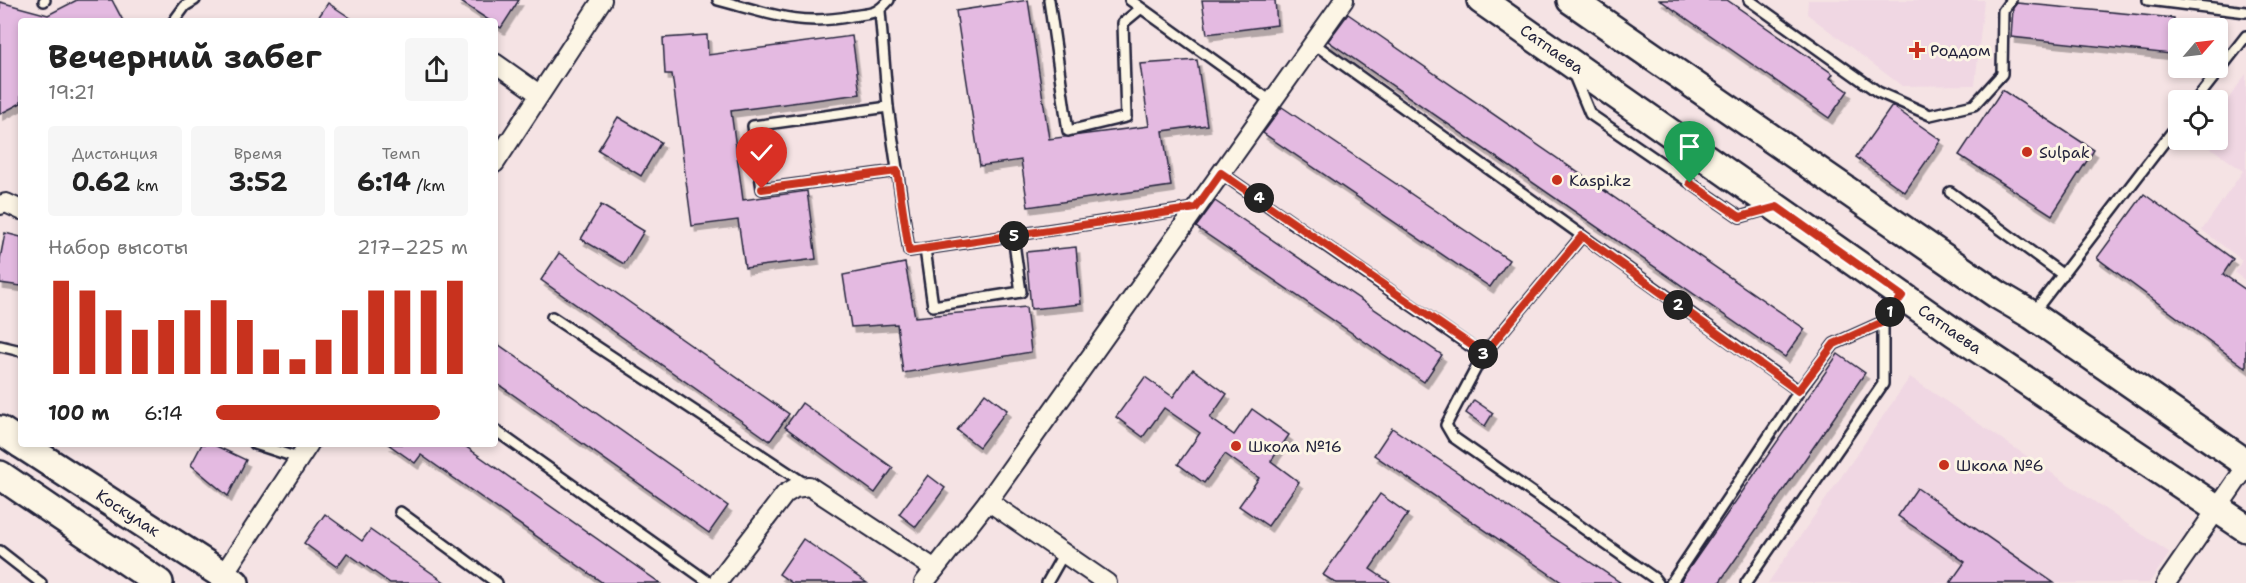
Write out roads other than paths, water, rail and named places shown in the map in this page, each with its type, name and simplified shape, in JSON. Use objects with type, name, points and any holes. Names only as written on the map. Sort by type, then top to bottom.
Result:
[{"type":"street","points":[[498,159],[602,0]]},
{"type":"street","points":[[717,583],[785,494],[795,488],[809,486],[930,576],[988,501],[1344,0]]},
{"type":"street","name":"Сатпаева","points":[[1481,0],[1902,296],[2246,528]]},
{"type":"street","points":[[1572,0],[1998,296],[2032,315],[2246,465],[2166,583]]},
{"type":"street","points":[[498,65],[539,94]]},
{"type":"street","points":[[0,205],[6,203],[18,209]]},
{"type":"street","name":"Коскулак","points":[[0,430],[18,442]]},
{"type":"street","name":"Коскулак","points":[[26,447],[226,580]]},
{"type":"street","points":[[226,580],[304,451]]},
{"type":"street","points":[[0,475],[159,583]]},
{"type":"street","points":[[988,501],[1107,583]]},
{"type":"lane","points":[[176,18],[185,6],[195,0]]},
{"type":"lane","points":[[718,0],[793,20],[829,21],[880,11],[889,0]]},
{"type":"lane","points":[[1050,0],[1068,130],[1126,117],[1123,22],[1140,9]]},
{"type":"lane","points":[[1130,0],[1272,102]]},
{"type":"lane","points":[[1749,0],[1878,92],[1930,115],[1974,105],[2002,74],[2004,10],[2011,0]]},
{"type":"lane","points":[[2148,0],[2246,12]]},
{"type":"lane","points":[[880,11],[888,107],[909,251],[1196,208]]},
{"type":"lane","points":[[2204,90],[2246,36]]},
{"type":"lane","points":[[1313,43],[1798,391]]},
{"type":"lane","points":[[888,107],[753,126],[762,189],[897,171]]},
{"type":"lane","points":[[2032,315],[2168,137]]},
{"type":"lane","points":[[1221,173],[1484,354]]},
{"type":"lane","points":[[1950,192],[2063,275]]},
{"type":"lane","points":[[925,249],[933,306],[1021,292],[1013,236]]},
{"type":"lane","points":[[1582,236],[1484,354],[1446,425],[1453,437],[1658,583]]},
{"type":"lane","points":[[1671,583],[1798,391],[1834,344],[1883,322],[1902,296]]},
{"type":"lane","points":[[552,317],[809,486]]},
{"type":"lane","points":[[1746,583],[1883,384],[1883,322]]},
{"type":"lane","points":[[0,346],[18,350]]},
{"type":"lane","points":[[498,432],[711,583]]},
{"type":"lane","points":[[276,447],[304,451]]},
{"type":"lane","points":[[400,512],[496,583]]},
{"type":"lane","points":[[0,551],[41,583]]},
{"type":"lane","points":[[1047,583],[1064,553]]},
{"type":"place","name":"Роддом","points":[[1917,50]]},
{"type":"place","name":"Sulpak","points":[[2027,152]]},
{"type":"place","name":"Kaspi.kz","points":[[1557,180]]},
{"type":"place","name":"Школа №16","points":[[1236,446]]},
{"type":"place","name":"Школа №6","points":[[1944,465]]}]
